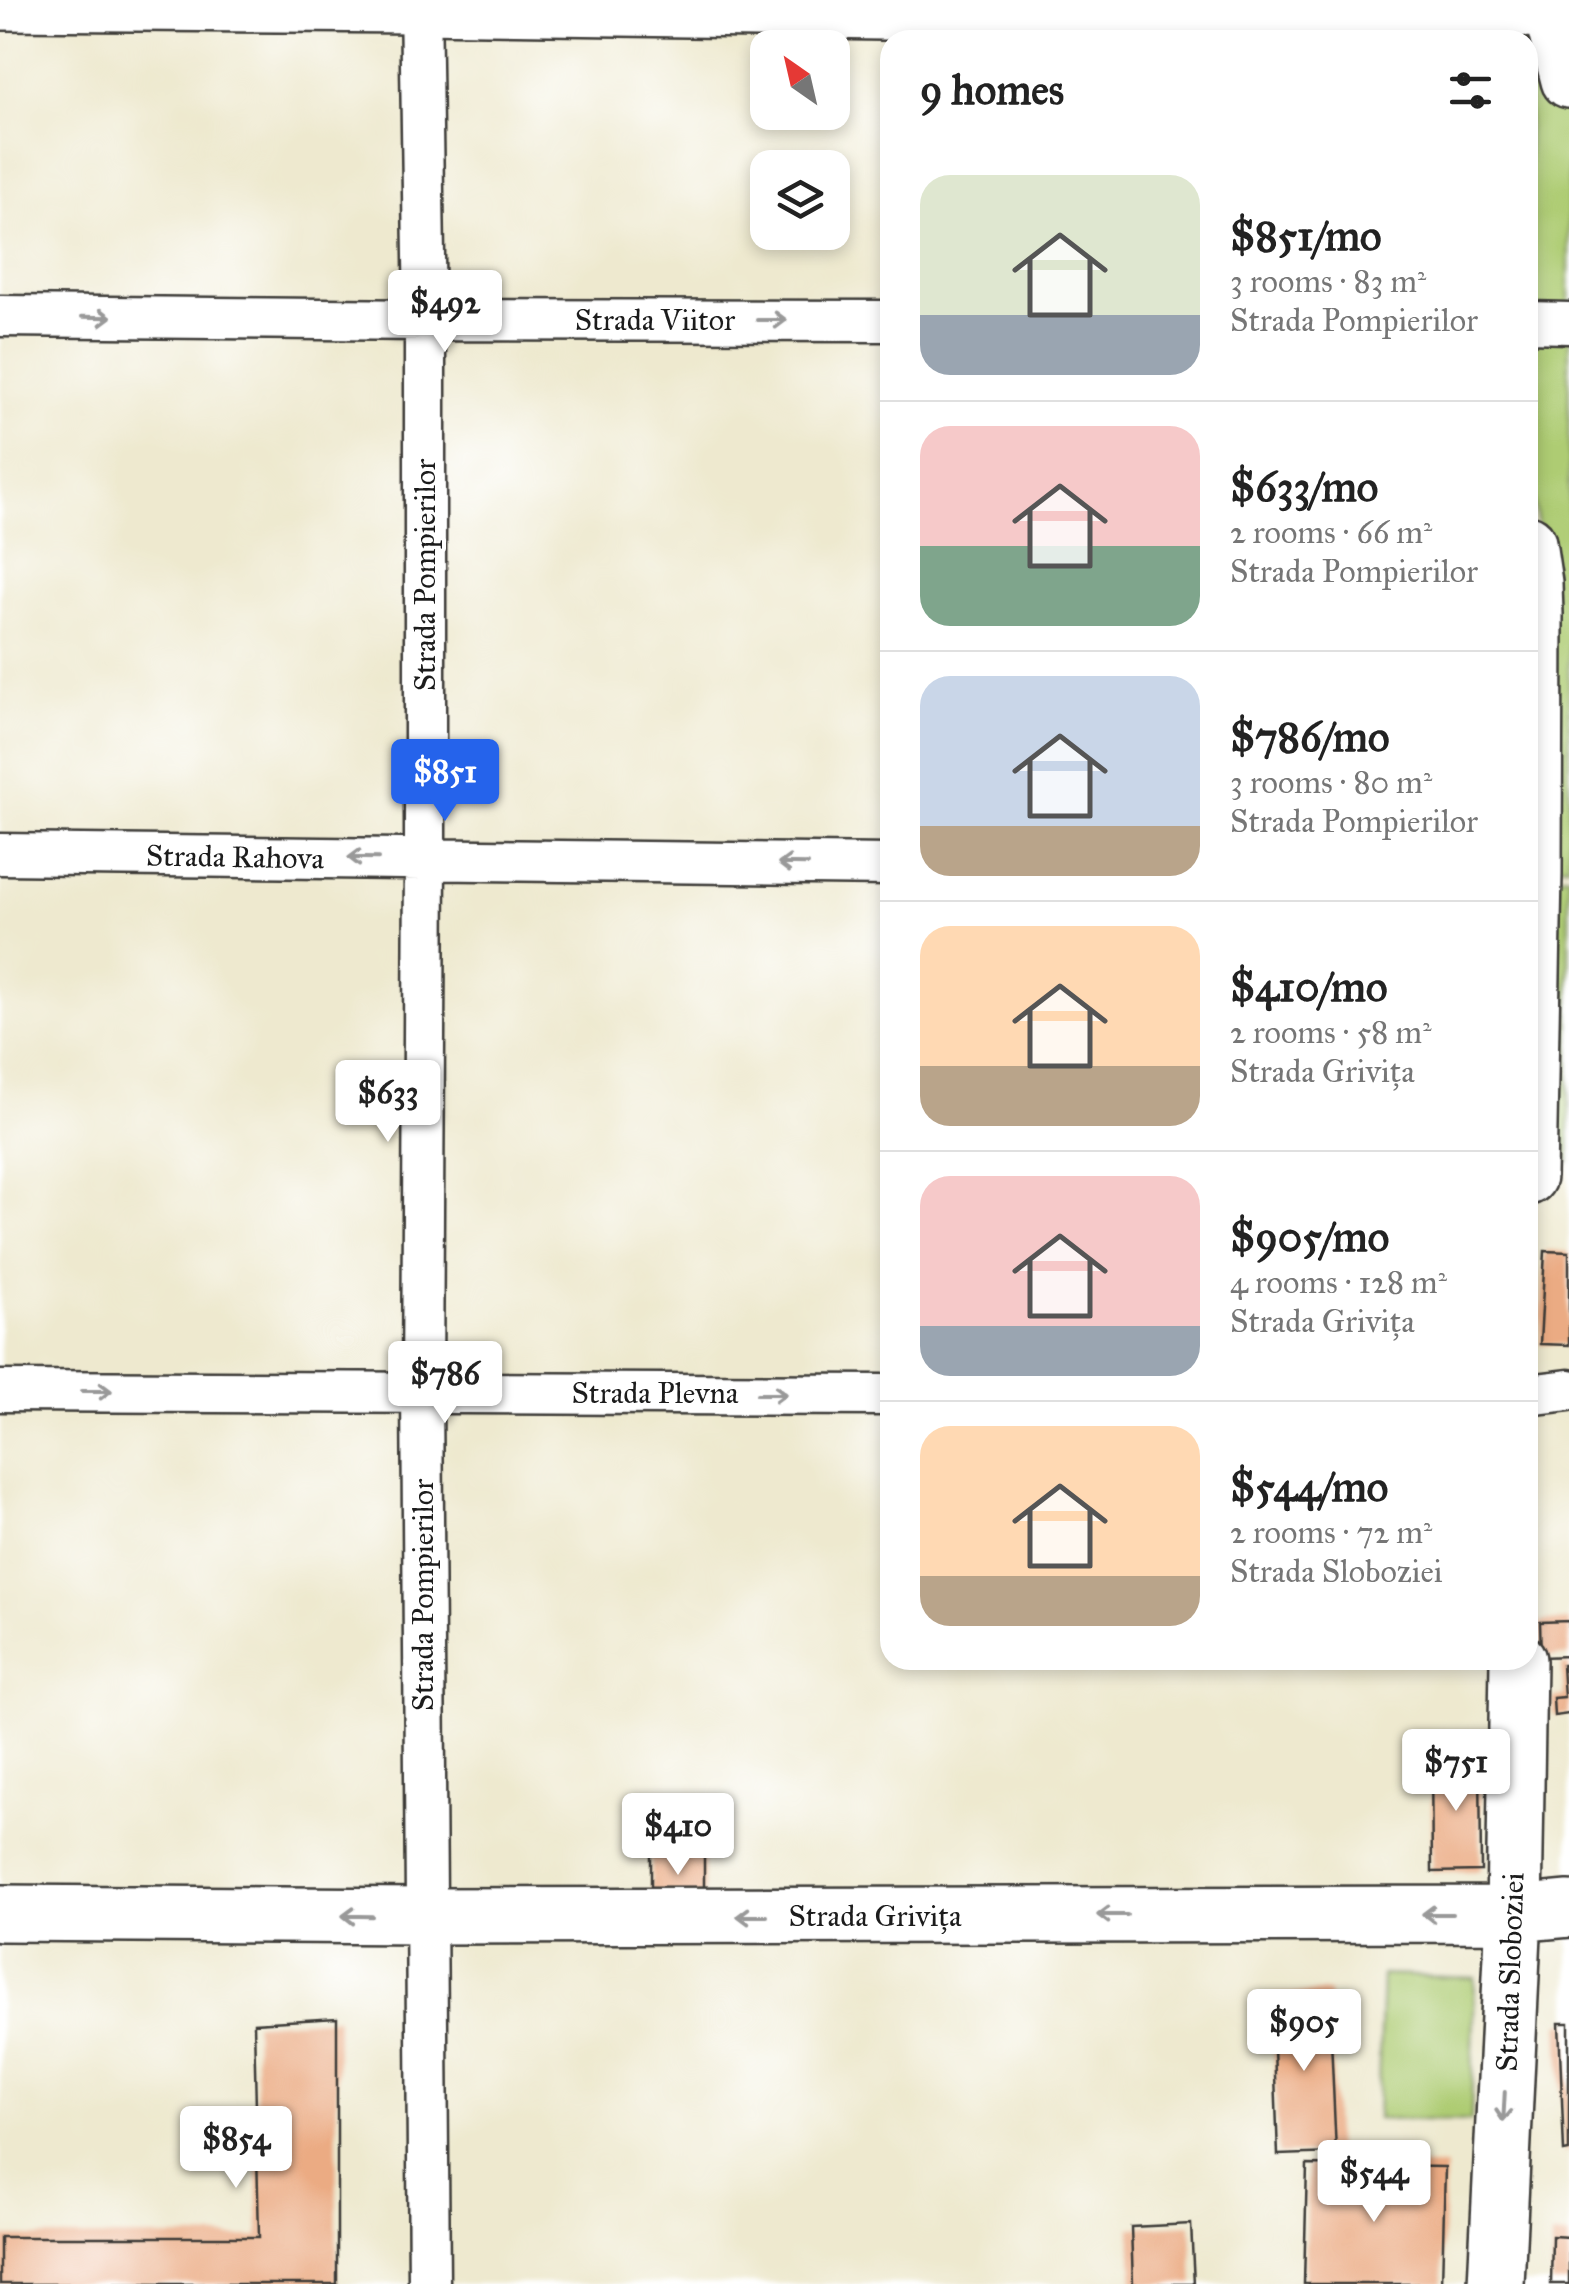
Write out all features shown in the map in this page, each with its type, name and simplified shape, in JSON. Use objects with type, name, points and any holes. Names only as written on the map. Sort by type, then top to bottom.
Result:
[{"type":"main road","points":[[0,2],[420,3],[1413,20],[1554,3],[1569,80]]},
{"type":"main road","points":[[1538,730],[1543,873],[1538,974]]},
{"type":"main road","name":"Strada Sloboziei","points":[[1496,2284],[1514,1914],[1518,1670]]},
{"type":"main road","name":"Strada Grivița","points":[[0,1913],[1514,1914],[1569,1909]]},
{"type":"street","name":"Strada Pompierilor","points":[[420,3],[425,320],[422,1391],[429,2284]]},
{"type":"street","name":"Strada Viitor","points":[[0,316],[880,320]]},
{"type":"street","points":[[1538,322],[1569,323]]},
{"type":"street","name":"Strada Rahova","points":[[0,854],[880,865]]},
{"type":"street","points":[[1538,1393],[1569,1390]]},
{"type":"street","name":"Strada Plevna","points":[[0,1391],[880,1395]]},
{"type":"green space","points":[[1546,4],[1569,96],[1569,321],[1538,322],[1538,30],[1467,30]]},
{"type":"green space","points":[[1538,330],[1569,330],[1569,865],[1539,867],[1549,588],[1538,527]]},
{"type":"green space","points":[[1569,875],[1569,1162],[1538,1163],[1538,877]]},
{"type":"green space","points":[[1382,1975],[1475,1978],[1471,2121],[1377,2119]]},
{"type":"building","points":[[1545,1251],[1569,1252],[1569,1345],[1540,1344]]},
{"type":"building","points":[[1569,1621],[1569,1656],[1541,1657],[1540,1622]]},
{"type":"building","points":[[1562,1665],[1569,1665],[1569,1714],[1554,1716],[1553,1698],[1564,1697]]},
{"type":"building","points":[[1431,1757],[1480,1757],[1481,1871],[1432,1872]]},
{"type":"building","points":[[651,1855],[704,1855],[704,1901],[651,1901]]},
{"type":"building","points":[[1329,1992],[1336,2153],[1278,2155],[1272,1995]]},
{"type":"building","points":[[337,2018],[337,2284],[0,2284],[0,2237],[259,2237],[254,2023]]},
{"type":"building","points":[[1559,2023],[1569,2023],[1569,2151],[1564,2152]]},
{"type":"building","points":[[1307,2165],[1445,2167],[1442,2284],[1304,2284]]},
{"type":"building","points":[[1191,2224],[1194,2284],[1133,2284],[1131,2227]]},
{"type":"building","points":[[1552,2236],[1569,2237],[1569,2284],[1551,2284]]}]
